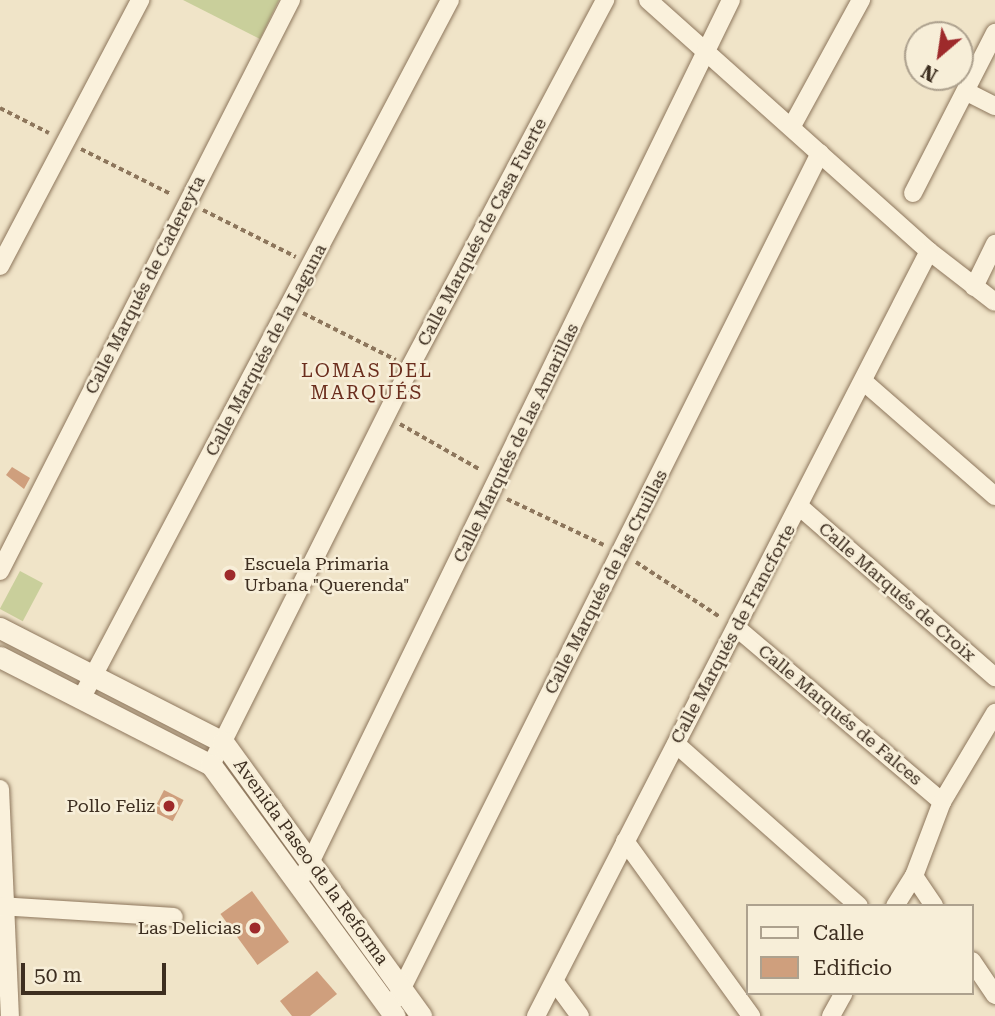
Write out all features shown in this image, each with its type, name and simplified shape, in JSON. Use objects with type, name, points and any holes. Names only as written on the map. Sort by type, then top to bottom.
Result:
[{"type":"street","points":[[0,266],[140,0]]},
{"type":"street","name":"Calle Marqués de Cadereyta","points":[[0,571],[291,0]]},
{"type":"street","name":"Calle Marqués de la Laguna","points":[[81,699],[450,0]]},
{"type":"street","name":"Calle Marqués de Casa Fuerte","points":[[211,765],[410,367],[605,0]]},
{"type":"street","points":[[648,0],[929,251],[995,302]]},
{"type":"street","name":"Calle Marqués de las Amarillas","points":[[299,886],[731,0]]},
{"type":"street","points":[[792,126],[861,0]]},
{"type":"street","points":[[913,192],[967,92],[995,33]]},
{"type":"street","points":[[967,92],[995,106]]},
{"type":"street","name":"Calle Marqués de las Cruillas","points":[[393,1013],[402,989],[820,153]]},
{"type":"street","points":[[974,287],[995,244]]},
{"type":"street","name":"Calle Marqués de Francforte","points":[[536,1016],[800,507],[929,251]]},
{"type":"street","points":[[863,381],[995,496]]},
{"type":"street","name":"Calle Marqués de Croix","points":[[800,507],[995,677]]},
{"type":"street","name":"Avenida Paseo de la Reforma","points":[[0,628],[223,742],[312,859],[421,1016]]},
{"type":"street","name":"Calle Marqués de Falces","points":[[737,628],[942,802]]},
{"type":"street","name":"Avenida Paseo de la Reforma","points":[[0,657],[211,765],[393,1013]]},
{"type":"street","points":[[896,904],[914,876],[942,802],[995,713]]},
{"type":"street","points":[[676,744],[857,904]]},
{"type":"street","points":[[0,789],[2,906],[10,1016]]},
{"type":"street","points":[[625,841],[751,1016]]},
{"type":"street","points":[[914,876],[933,904]]},
{"type":"street","points":[[2,906],[174,917]]},
{"type":"street","points":[[974,964],[995,995]]},
{"type":"street","points":[[555,982],[580,1016]]},
{"type":"street","points":[[831,1016],[843,995]]},
{"type":"path","points":[[0,108],[310,265]]},
{"type":"path","points":[[289,306],[410,367]]},
{"type":"path","points":[[386,416],[499,480]]},
{"type":"green space","points":[[183,0],[279,0],[260,39]]},
{"type":"green space","points":[[20,571],[43,583],[23,621],[0,609]]},
{"type":"building","points":[[12,467],[30,478],[24,489],[6,475]]},
{"type":"building","name":"Pollo Feliz","points":[[164,790],[184,800],[173,821],[153,811]]},
{"type":"building","name":"Las Delicias","points":[[252,891],[289,942],[257,965],[220,914]]},
{"type":"building","points":[[317,971],[337,994],[310,1016],[292,1016],[280,1001]]},
{"type":"place","name":"Escuela Primaria Urbana \"Querenda\"","points":[[230,575]]},
{"type":"place","name":"Pollo Feliz","points":[[169,806]]},
{"type":"place","name":"Las Delicias","points":[[255,928]]},
{"type":"district","name":"LOMAS DEL MARQUÉS","points":[[367,382]]}]
